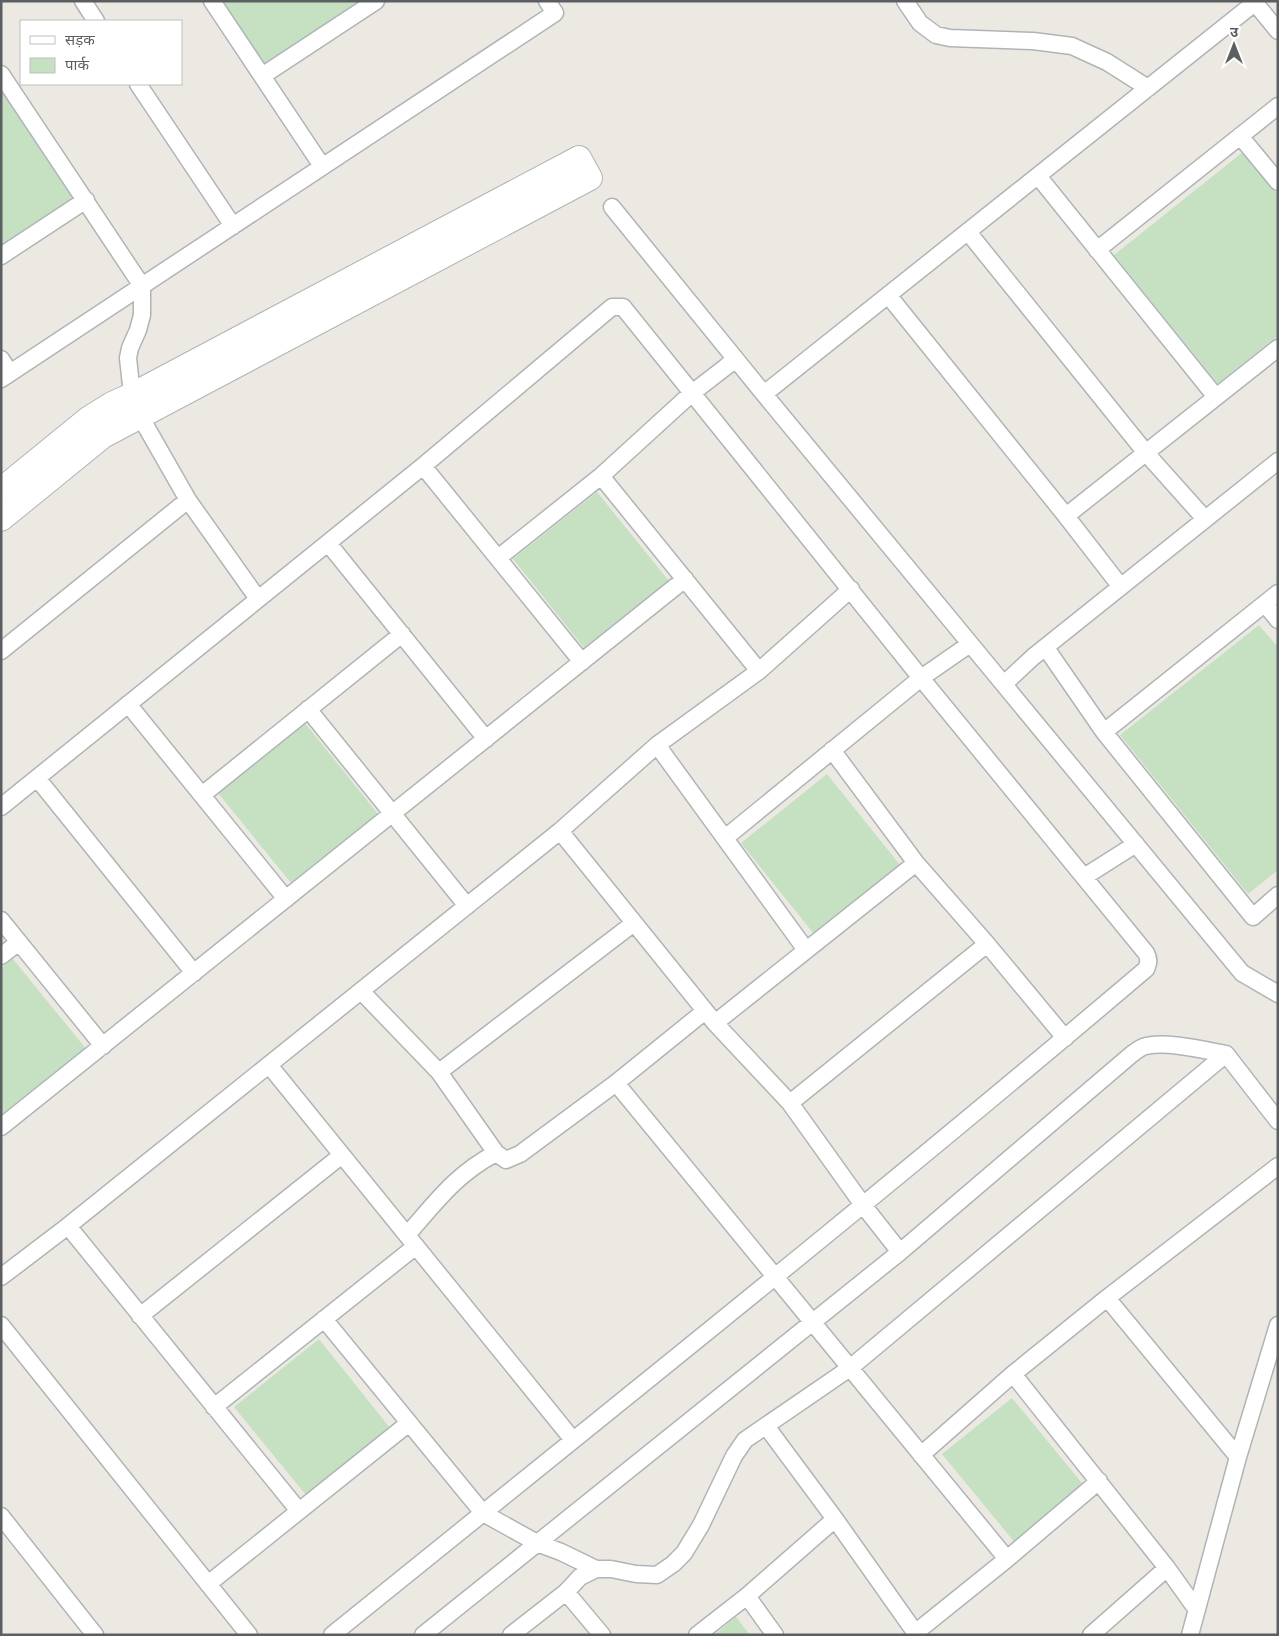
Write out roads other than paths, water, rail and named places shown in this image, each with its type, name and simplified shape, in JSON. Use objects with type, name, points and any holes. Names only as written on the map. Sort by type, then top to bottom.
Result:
[{"type":"street","points":[[212,1],[322,166]]},
{"type":"street","points":[[262,76],[376,1]]},
{"type":"street","points":[[1,359],[6,376],[555,13],[547,1]]},
{"type":"street","points":[[904,1],[920,23],[936,35],[950,38],[1034,41],[1072,46],[1107,62],[1148,88]]},
{"type":"street","points":[[84,2],[95,20]]},
{"type":"street","points":[[764,394],[1256,2],[1278,31]]},
{"type":"street","points":[[1,74],[142,286],[142,315],[128,358],[136,406],[188,500],[258,599]]},
{"type":"street","points":[[139,85],[233,226]]},
{"type":"street","points":[[1098,250],[1278,106]]},
{"type":"street","points":[[1240,136],[1278,182]]},
{"type":"street","points":[[1,519],[103,436],[136,406],[585,168]]},
{"type":"street","points":[[1038,176],[1216,397]]},
{"type":"street","points":[[1,256],[86,200]]},
{"type":"street","points":[[612,207],[1242,973],[1278,994]]},
{"type":"street","points":[[968,232],[1146,452],[1205,519]]},
{"type":"street","points":[[888,295],[1066,516],[1121,588]]},
{"type":"street","points":[[1,807],[423,466],[612,307],[623,306],[921,678],[1146,952],[1149,962],[1146,969],[1065,1038],[863,1205],[332,1635]]},
{"type":"street","points":[[1066,516],[1278,348]]},
{"type":"street","points":[[498,558],[601,476],[692,393],[735,358]]},
{"type":"street","points":[[1,490],[88,419],[112,404],[136,406]]},
{"type":"street","points":[[1004,684],[1034,657],[1205,519],[1277,464]]},
{"type":"street","points":[[423,466],[582,662]]},
{"type":"street","points":[[601,476],[759,671]]},
{"type":"street","points":[[1,651],[188,500]]},
{"type":"street","points":[[328,543],[486,738]]},
{"type":"street","points":[[1,1127],[685,579]]},
{"type":"street","points":[[1,1277],[68,1226],[560,831],[657,745],[759,671],[851,590]]},
{"type":"street","points":[[1104,732],[1278,594]]},
{"type":"street","points":[[1265,604],[1278,620]]},
{"type":"street","points":[[202,795],[402,634]]},
{"type":"street","points":[[725,838],[921,678],[970,644]]},
{"type":"street","points":[[1046,648],[1104,732],[1253,917],[1278,895]]},
{"type":"street","points":[[128,704],[286,899]]},
{"type":"street","points":[[308,710],[467,906]]},
{"type":"street","points":[[657,745],[806,950]]},
{"type":"street","points":[[832,750],[916,863],[987,944],[1065,1038]]},
{"type":"street","points":[[37,778],[194,973]]},
{"type":"street","points":[[560,831],[710,1017],[790,1103],[863,1205],[900,1252]]},
{"type":"street","points":[[1084,878],[1136,844]]},
{"type":"street","points":[[361,991],[439,1072],[496,1153],[506,1160],[520,1154],[616,1083],[806,950],[916,863]]},
{"type":"street","points":[[1,920],[103,1046]]},
{"type":"street","points":[[439,1072],[634,923]]},
{"type":"street","points":[[1,956],[19,942]]},
{"type":"street","points":[[790,1103],[987,944]]},
{"type":"street","points":[[423,1635],[442,1629],[537,1543],[900,1252],[1144,1046],[1160,1045],[1203,1049],[1226,1054],[1278,1121]]},
{"type":"street","points":[[324,1319],[483,1513],[537,1543],[596,1569],[657,1575],[674,1564],[684,1552],[701,1525],[734,1456],[745,1440],[850,1368],[1226,1054]]},
{"type":"street","points":[[269,1065],[573,1440]]},
{"type":"street","points":[[616,1083],[1007,1559]]},
{"type":"street","points":[[214,1407],[324,1319],[411,1241],[450,1186],[479,1162],[496,1153]]},
{"type":"street","points":[[140,1316],[342,1155]]},
{"type":"street","points":[[922,1454],[1013,1374],[1278,1166]]},
{"type":"street","points":[[68,1226],[299,1511]]},
{"type":"street","points":[[1108,1298],[1238,1457]]},
{"type":"street","points":[[1,1325],[249,1635]]},
{"type":"street","points":[[1190,1635],[1238,1457],[1278,1325]]},
{"type":"street","points":[[1013,1374],[1168,1568],[1197,1610]]},
{"type":"street","points":[[208,1584],[409,1423]]},
{"type":"street","points":[[766,1426],[835,1519],[916,1634],[1099,1481]]},
{"type":"street","points":[[1,1516],[95,1635]]},
{"type":"street","points":[[697,1635],[747,1596],[835,1519]]},
{"type":"street","points":[[1091,1635],[1168,1568]]},
{"type":"street","points":[[511,1635],[566,1592],[580,1577],[596,1569]]},
{"type":"street","points":[[566,1592],[602,1635]]},
{"type":"street","points":[[747,1596],[774,1635]]}]
